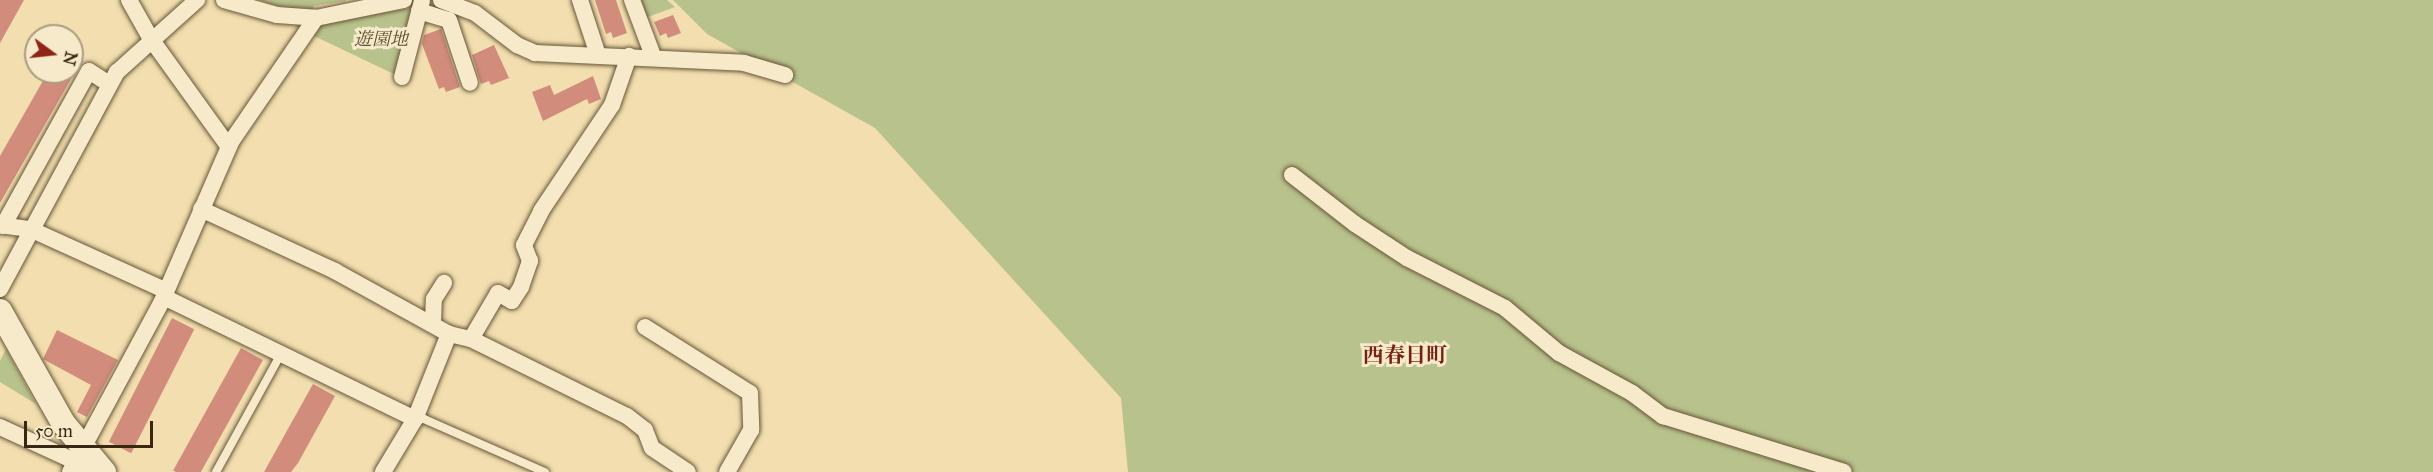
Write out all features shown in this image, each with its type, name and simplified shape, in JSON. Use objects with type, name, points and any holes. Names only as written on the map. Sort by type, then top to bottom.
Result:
[{"type":"street","points":[[129,0],[151,39],[229,147]]},
{"type":"street","points":[[0,289],[109,84],[151,39],[197,0]]},
{"type":"street","points":[[224,0],[277,15],[316,18],[404,0]]},
{"type":"street","points":[[445,0],[475,13],[517,45],[535,52],[598,56],[652,56],[744,63],[785,75]]},
{"type":"street","points":[[580,0],[598,56]]},
{"type":"street","points":[[632,0],[652,56]]},
{"type":"street","points":[[402,77],[421,5],[448,20],[470,83]]},
{"type":"street","points":[[77,461],[164,295],[229,147],[316,18]]},
{"type":"street","points":[[471,339],[498,293],[512,301],[521,287],[530,261],[524,245],[541,211],[612,105],[629,56]]},
{"type":"street","points":[[109,84],[89,71],[2,226],[30,229],[162,289],[164,295],[415,419]]},
{"type":"street","points":[[1292,175],[1364,230],[1441,277],[1505,308],[1559,353],[1632,393],[1663,416],[1844,472]]},
{"type":"street","points":[[201,209],[236,222],[433,323],[450,334],[471,339],[627,416],[645,430],[652,448],[688,472]]},
{"type":"street","points":[[433,323],[434,299],[444,283]]},
{"type":"street","points":[[0,311],[63,423],[77,461],[100,472]]},
{"type":"street","points":[[645,327],[750,393],[751,430],[727,472]]},
{"type":"street","points":[[383,472],[415,419],[450,334]]},
{"type":"street","points":[[0,427],[104,472]]},
{"type":"lane","points":[[216,472],[281,354]]},
{"type":"lane","points":[[415,419],[423,419],[545,472]]},
{"type":"green space","points":[[259,0],[346,1],[314,6],[312,10],[288,9]]},
{"type":"green space","points":[[640,0],[667,0],[675,7],[645,18]]},
{"type":"green space","points":[[673,0],[2433,0],[2433,472],[1128,472],[1121,398],[875,128],[707,34]]},
{"type":"green space","name":"遊園地","points":[[416,7],[398,76],[310,34],[315,25]]},
{"type":"green space","points":[[6,349],[36,404],[0,382],[0,361]]},
{"type":"building","points":[[0,0],[24,0],[0,43]]},
{"type":"building","points":[[595,0],[616,0],[627,33],[613,38],[611,32],[606,34]]},
{"type":"building","points":[[673,15],[681,33],[668,38],[666,33],[660,36],[654,22]]},
{"type":"building","points":[[441,29],[460,87],[446,92],[444,87],[439,89],[422,44],[424,35]]},
{"type":"building","points":[[494,45],[509,78],[491,85],[489,81],[481,84],[472,55]]},
{"type":"building","points":[[593,76],[601,99],[589,104],[587,99],[543,121],[532,92],[550,85],[554,95]]},
{"type":"building","points":[[41,84],[68,84],[0,203],[0,156]]},
{"type":"building","points":[[172,318],[194,329],[131,453],[109,442]]},
{"type":"building","points":[[57,330],[118,360],[87,417],[77,412],[91,385],[43,359]]},
{"type":"building","points":[[241,348],[263,360],[201,472],[173,470]]},
{"type":"building","points":[[313,384],[335,396],[298,463],[291,472],[264,472]]},
{"type":"district","name":"西春日町","points":[[1405,355]]}]
